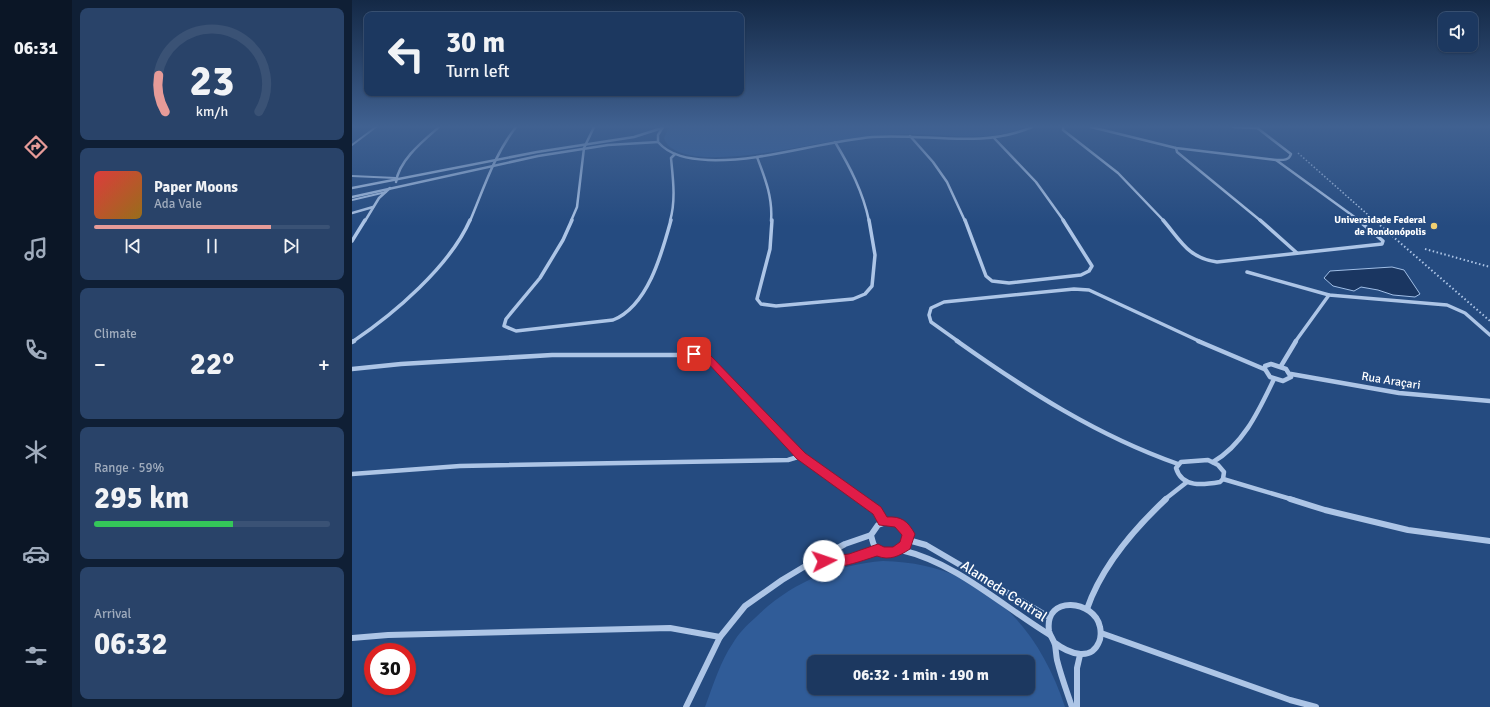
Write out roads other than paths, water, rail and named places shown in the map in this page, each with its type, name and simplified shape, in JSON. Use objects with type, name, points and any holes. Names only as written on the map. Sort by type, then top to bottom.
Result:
[{"type":"street","points":[[352,241],[373,207],[386,192],[396,184],[396,179],[400,169],[408,160]]},
{"type":"street","points":[[352,188],[491,160]]},
{"type":"street","points":[[352,342],[375,326],[391,312],[422,283],[454,248],[468,225],[479,202],[492,165],[495,160]]},
{"type":"street","points":[[352,196],[519,160]]},
{"type":"street","points":[[583,160],[577,207],[563,240],[540,278],[506,319],[504,326],[509,329],[516,331],[601,322],[624,316],[631,309],[652,278],[664,245],[673,211],[674,184],[671,160]]},
{"type":"street","points":[[758,160],[767,182],[772,211],[770,249],[757,299],[761,304],[776,306],[853,299],[870,290],[872,286],[875,255],[870,219],[861,193],[846,160]]},
{"type":"street","points":[[931,160],[954,196],[970,231],[986,276],[992,281],[1009,283],[1081,275],[1087,273],[1092,266],[1065,220],[1042,188],[1018,160]]},
{"type":"street","points":[[1101,160],[1118,173],[1157,212],[1192,254],[1203,260],[1217,262],[1379,245],[1383,241],[1355,217],[1276,160]]},
{"type":"street","points":[[1187,160],[1247,208],[1297,253]]},
{"type":"street","points":[[352,213],[373,207]]},
{"type":"street","points":[[1247,272],[1329,295],[1447,305],[1467,313],[1490,335]]},
{"type":"street","points":[[1223,479],[1224,472],[1218,465],[1208,460],[1186,461],[1178,464],[1155,456],[1092,427],[1006,376],[931,322],[929,315],[931,308],[944,302],[1083,289],[1196,340],[1264,368],[1266,374],[1274,379],[1287,380],[1291,377],[1291,374],[1281,366],[1271,364],[1265,366],[1264,368]]},
{"type":"street","points":[[1281,366],[1297,339],[1329,295]]},
{"type":"street","points":[[352,369],[401,364],[552,355],[702,355],[708,358],[801,456],[877,511],[883,522]]},
{"type":"street","name":"Rua Araçari","points":[[1291,374],[1370,388],[1462,400],[1490,401]]},
{"type":"street","points":[[1213,462],[1220,459],[1248,428],[1264,403],[1274,379]]},
{"type":"street","points":[[352,474],[460,466],[788,460],[801,456]]},
{"type":"street","points":[[1178,464],[1176,468],[1178,475],[1192,484],[1215,483],[1223,479],[1325,510],[1408,530],[1490,542]]},
{"type":"street","points":[[1087,609],[1090,596],[1119,551],[1179,486],[1187,482]]},
{"type":"street","points":[[812,562],[849,559],[878,550],[889,553],[901,550],[906,545],[908,540],[908,534],[902,524],[896,522],[883,522],[873,530],[871,540],[878,550]]},
{"type":"street","points":[[686,707],[720,637],[745,606],[782,580],[812,562],[845,544],[871,535]]},
{"type":"street","name":"Alameda Central","points":[[908,540],[926,545],[1049,617]]},
{"type":"street","name":"Alameda Central","points":[[901,550],[918,554],[971,581],[1022,618],[1050,635]]},
{"type":"street","points":[[1068,604],[1077,605],[1087,609],[1097,620],[1101,633],[1100,642],[1095,649],[1088,653],[1080,655],[1071,654],[1055,643],[1050,635],[1048,626],[1049,617],[1053,610],[1068,604]]},
{"type":"street","points":[[352,638],[388,635],[670,628],[720,637]]},
{"type":"street","points":[[1101,633],[1290,700],[1316,707]]},
{"type":"street","points":[[1055,643],[1057,662],[1072,707]]},
{"type":"street","points":[[1077,707],[1077,668],[1080,655]]},
{"type":"lane","points":[[352,176],[396,179]]},
{"type":"lane","points":[[352,200],[386,192]]},
{"type":"place","name":"Universidade Federal de Rondonópolis","points":[[1434,226]]}]
